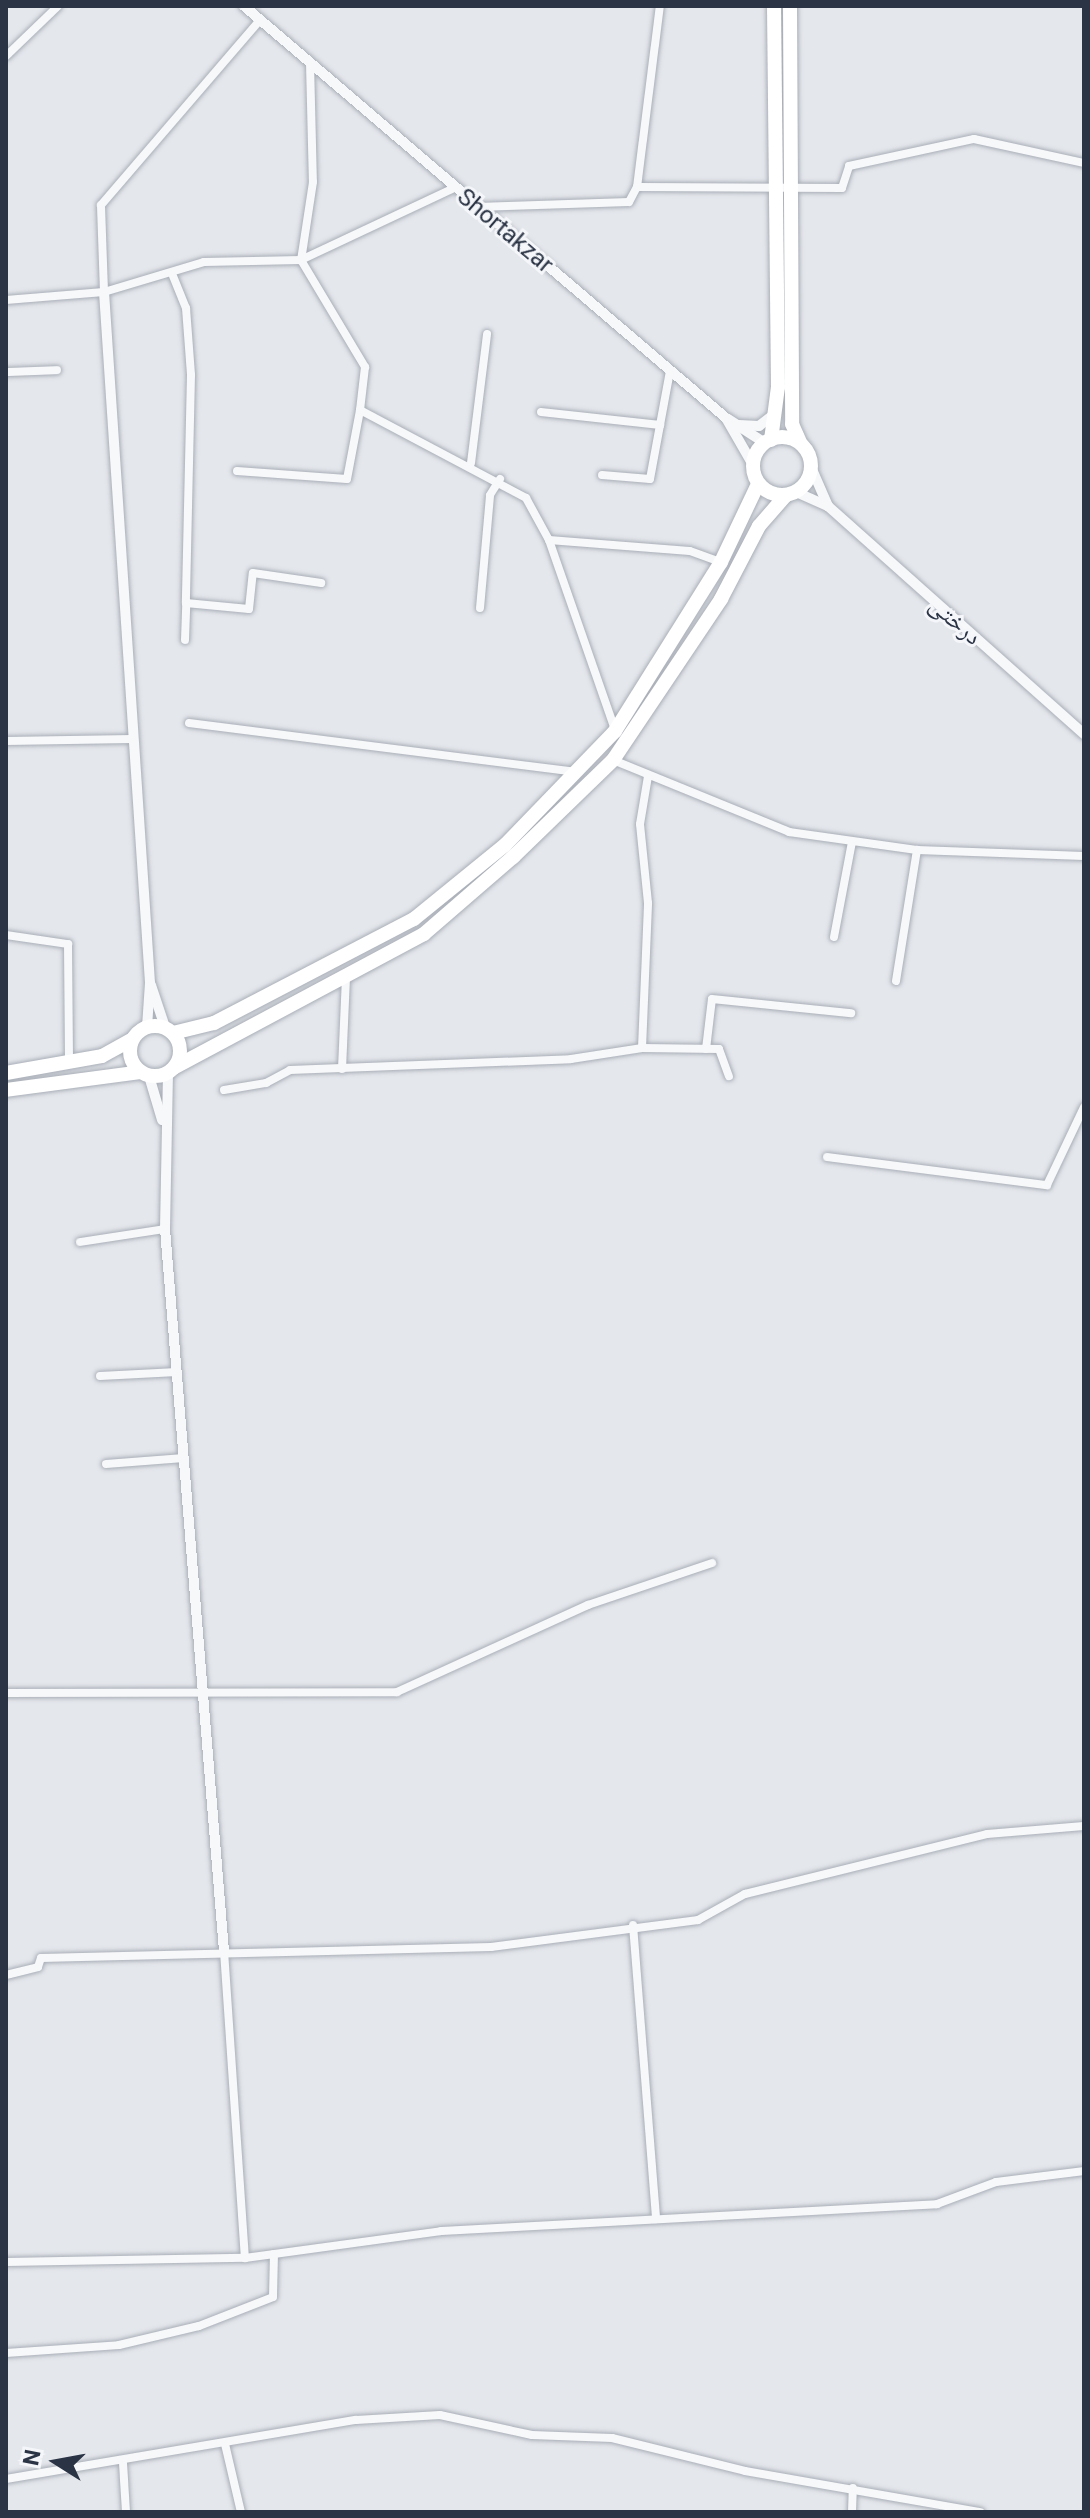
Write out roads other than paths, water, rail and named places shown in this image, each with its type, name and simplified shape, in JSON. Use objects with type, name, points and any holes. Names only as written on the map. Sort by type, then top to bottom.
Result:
[{"type":"highway","points":[[6,1073],[69,1064],[133,1039],[147,1027],[169,1030],[214,1023],[414,919],[505,845],[615,731],[721,562],[758,484],[753,465],[768,442],[773,415],[774,6]]},
{"type":"highway","points":[[6,1090],[171,1070],[346,978],[424,934],[613,760],[721,599],[759,526],[791,494],[811,467],[792,424],[790,6]]},
{"type":"highway","points":[[768,442],[800,442]]},
{"type":"highway","points":[[758,484],[791,494]]},
{"type":"highway","points":[[169,1030],[181,1050],[171,1070]]},
{"type":"highway","points":[[133,1039],[131,1057],[145,1074]]},
{"type":"street","points":[[6,56],[58,6]]},
{"type":"street","name":"Shortakzar","points":[[244,6],[726,418],[753,465]]},
{"type":"street","points":[[476,207],[629,202],[637,187],[660,6]]},
{"type":"street","points":[[147,1027],[150,983],[132,739],[101,205],[260,20]]},
{"type":"street","points":[[237,471],[347,479],[360,410],[365,367],[301,260],[313,182],[310,63]]},
{"type":"street","points":[[637,187],[775,184],[842,188],[849,166],[974,139],[1084,163]]},
{"type":"street","points":[[6,300],[104,292],[173,276],[204,262],[301,260],[454,188]]},
{"type":"street","points":[[173,276],[186,308],[191,375],[185,640]]},
{"type":"street","points":[[471,463],[487,334]]},
{"type":"street","points":[[6,372],[57,370]]},
{"type":"street","points":[[602,475],[650,479],[670,371]]},
{"type":"street","points":[[360,410],[471,463],[526,498],[549,540],[615,731]]},
{"type":"street","points":[[541,412],[660,425]]},
{"type":"street","points":[[739,425],[759,426],[773,415]]},
{"type":"street","points":[[726,418],[768,442]]},
{"type":"street","points":[[811,467],[828,506]]},
{"type":"street","points":[[480,608],[490,495],[500,479]]},
{"type":"street","points":[[791,494],[828,506]]},
{"type":"street","name":"درختی","points":[[828,506],[1084,734]]},
{"type":"street","points":[[549,540],[690,551],[721,562]]},
{"type":"street","points":[[186,603],[249,609],[253,573],[321,583]]},
{"type":"street","points":[[189,723],[576,772]]},
{"type":"street","points":[[6,741],[132,739]]},
{"type":"street","points":[[613,760],[789,832],[917,850],[1084,856]]},
{"type":"street","points":[[642,1048],[648,903],[640,824],[648,776]]},
{"type":"street","points":[[834,937],[852,842]]},
{"type":"street","points":[[896,981],[917,850]]},
{"type":"street","points":[[6,935],[68,944],[69,1064]]},
{"type":"street","points":[[342,1069],[346,978]]},
{"type":"street","points":[[150,983],[169,1030]]},
{"type":"street","points":[[706,1049],[712,999],[851,1013]]},
{"type":"street","points":[[224,1090],[266,1083],[290,1070],[571,1059],[642,1048],[722,1051],[729,1076]]},
{"type":"street","points":[[171,1070],[163,1121],[165,1229],[204,1692],[245,2258]]},
{"type":"street","points":[[145,1074],[163,1121]]},
{"type":"street","points":[[827,1157],[1047,1185],[1084,1107]]},
{"type":"street","points":[[80,1242],[165,1229]]},
{"type":"street","points":[[100,1376],[177,1372]]},
{"type":"street","points":[[106,1464],[184,1458]]},
{"type":"street","points":[[6,1693],[397,1692],[588,1605],[712,1563]]},
{"type":"street","points":[[6,1975],[38,1967],[41,1958],[224,1951],[491,1947],[633,1925],[698,1920],[745,1894],[987,1834],[1084,1826]]},
{"type":"street","points":[[633,1925],[656,2219]]},
{"type":"street","points":[[6,2262],[245,2258],[441,2231],[937,2204],[996,2182],[1084,2171]]},
{"type":"street","points":[[6,2353],[119,2345],[199,2326],[273,2297],[274,2254]]},
{"type":"street","points":[[6,2479],[123,2463],[356,2420],[440,2415],[532,2435],[612,2438],[978,2512]]},
{"type":"street","points":[[225,2444],[241,2512]]},
{"type":"street","points":[[123,2463],[126,2512]]},
{"type":"street","points":[[852,2512],[853,2488]]}]
